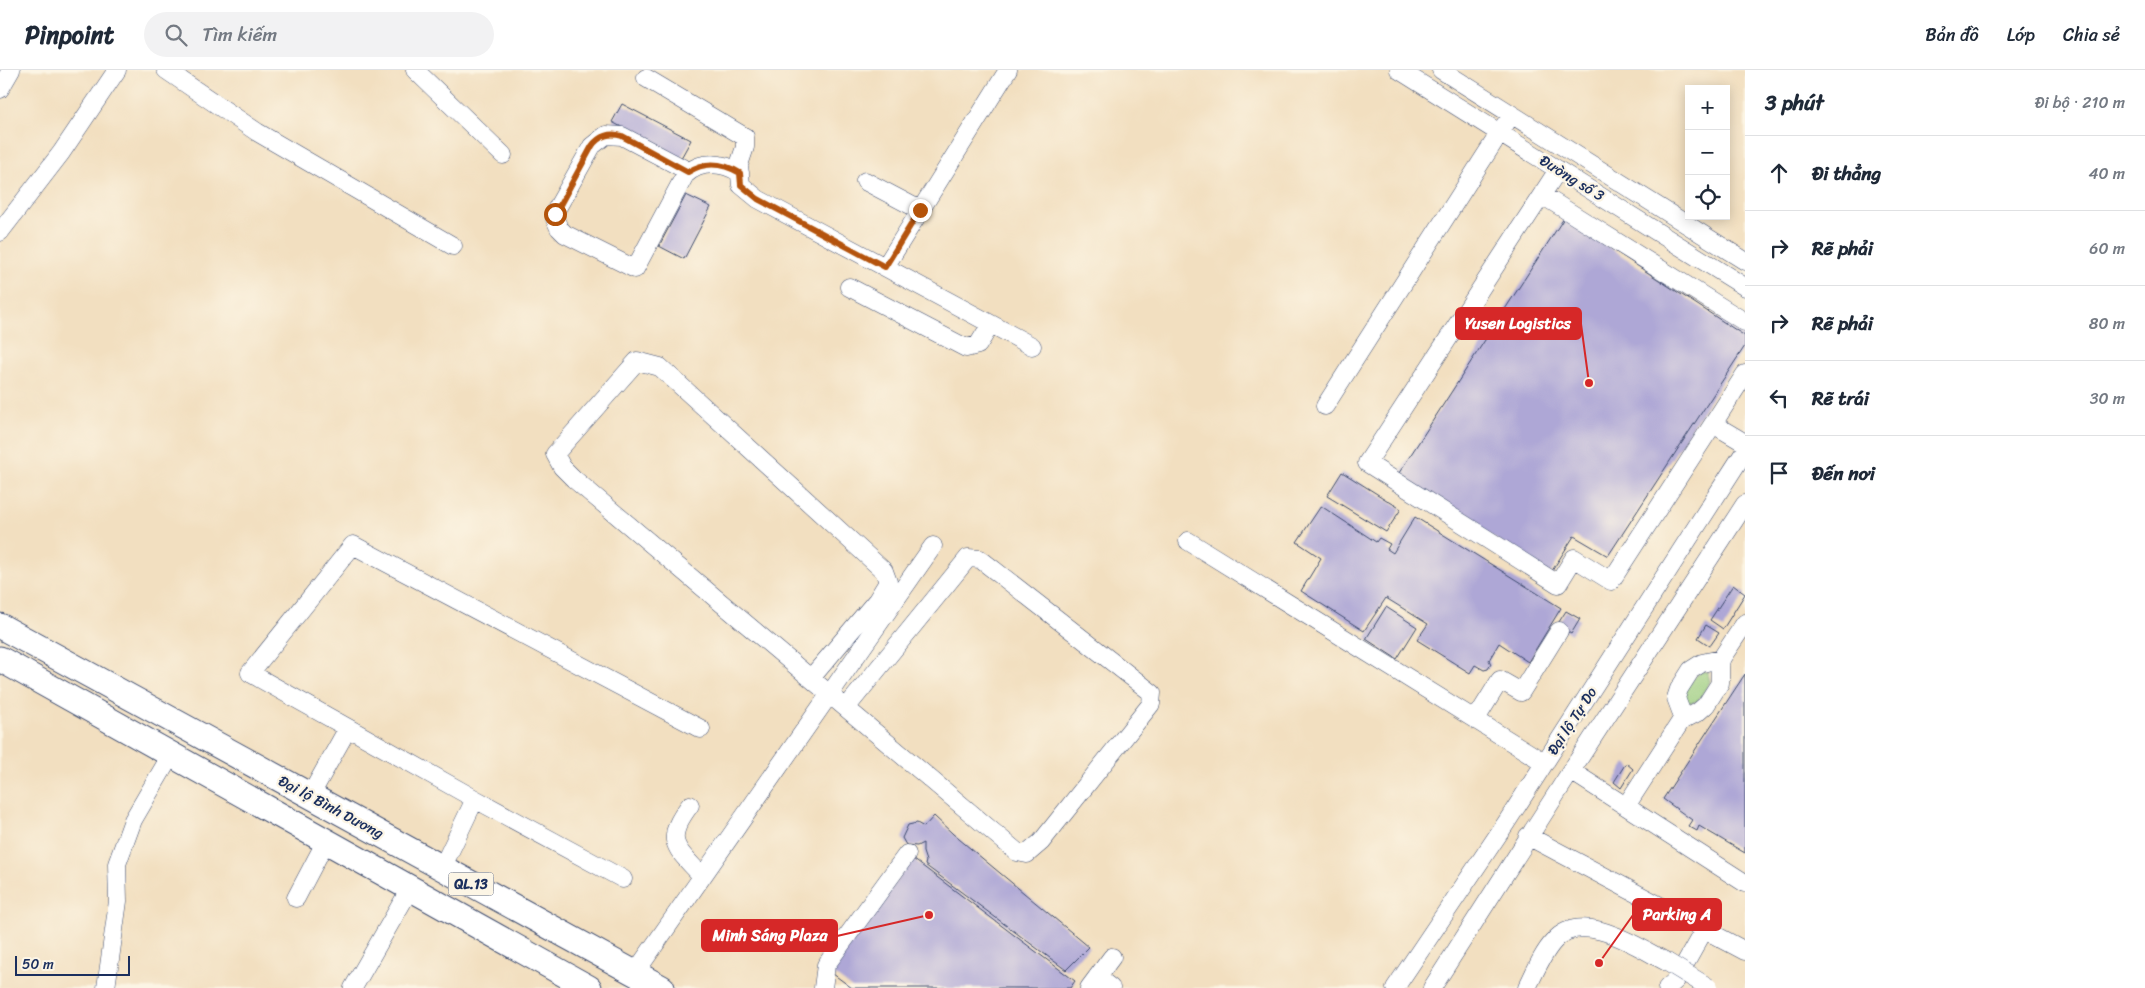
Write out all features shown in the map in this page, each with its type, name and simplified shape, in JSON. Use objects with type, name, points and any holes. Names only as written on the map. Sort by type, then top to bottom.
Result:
[{"type":"highway","name":"Đại lộ Bình Dương","points":[[0,626],[636,972],[662,988]]},
{"type":"highway","name":"Đại lộ Bình Dương","points":[[0,659],[590,988]]},
{"type":"street","points":[[0,89],[11,70]]},
{"type":"street","points":[[0,232],[61,153],[117,70]]},
{"type":"street","points":[[166,70],[257,132],[454,246]]},
{"type":"street","points":[[415,70],[503,155]]},
{"type":"street","points":[[885,267],[1008,70]]},
{"type":"street","name":"Đường số 3","points":[[1399,70],[1745,287]]},
{"type":"street","name":"Đường số 3","points":[[1441,70],[1745,261]]},
{"type":"street","points":[[646,78],[745,137],[745,147],[739,165],[741,185],[758,199],[1032,346]]},
{"type":"street","points":[[1325,406],[1501,134],[1511,114]]},
{"type":"street","points":[[688,172],[622,136],[606,135],[592,146],[560,202],[555,214],[557,224],[565,234],[635,269],[688,172],[702,165],[711,164],[726,166],[740,173]]},
{"type":"street","points":[[1558,170],[1367,463],[1558,584],[1574,558],[1611,581],[1745,374]]},
{"type":"street","points":[[865,181],[920,210]]},
{"type":"street","points":[[1542,195],[1745,322]]},
{"type":"street","points":[[848,287],[966,348],[978,345],[991,324]]},
{"type":"street","points":[[811,678],[877,600],[888,582],[884,571],[660,367],[637,361],[555,454],[562,467],[829,694],[1017,852],[1027,854],[1040,842],[1151,704],[1152,693],[980,559],[968,558],[846,708]]},
{"type":"street","points":[[1713,424],[1745,443]]},
{"type":"street","name":"Đại lộ Tự Do","points":[[1395,988],[1544,763],[1745,451]]},
{"type":"street","name":"Đại lộ Tự Do","points":[[1432,988],[1570,771],[1745,504]]},
{"type":"street","points":[[1188,540],[1544,763]]},
{"type":"street","points":[[623,879],[475,799],[250,673],[353,545],[701,729]]},
{"type":"street","points":[[636,972],[933,546]]},
{"type":"street","points":[[1681,721],[1702,709],[1717,687],[1721,679],[1720,664],[1722,658],[1745,623]]},
{"type":"street","points":[[1476,719],[1500,680],[1521,692],[1559,631]]},
{"type":"street","points":[[1626,806],[1681,721],[1682,714],[1676,698],[1686,677],[1699,665],[1718,661],[1722,658]]},
{"type":"street","points":[[310,796],[348,728]]},
{"type":"street","points":[[106,988],[118,901],[116,876],[119,857],[132,820],[171,755]]},
{"type":"street","points":[[1570,771],[1745,883]]},
{"type":"street","points":[[442,868],[475,799]]},
{"type":"street","points":[[690,805],[676,824],[673,836],[678,850],[702,876]]},
{"type":"street","points":[[1528,836],[1745,951]]},
{"type":"street","points":[[296,898],[326,841]]},
{"type":"street","points":[[823,988],[826,964],[907,854]]},
{"type":"street","points":[[353,988],[411,887]]},
{"type":"street","points":[[1527,988],[1555,939],[1573,929],[1586,928],[1613,935],[1711,988]]},
{"type":"street","points":[[1667,988],[1676,980],[1686,965],[1704,930]]},
{"type":"street","points":[[1111,988],[1093,982],[1112,957]]},
{"type":"green space","points":[[1703,671],[1708,673],[1710,682],[1698,701],[1690,703],[1684,699],[1685,691],[1693,679]]},
{"type":"building","points":[[622,104],[691,140],[681,158],[612,122]]},
{"type":"building","points":[[686,195],[711,207],[684,259],[659,246]]},
{"type":"building","points":[[1564,218],[1745,336],[1745,346],[1608,556],[1574,536],[1550,574],[1397,476]]},
{"type":"building","points":[[1342,472],[1401,509],[1386,532],[1327,496]]},
{"type":"building","points":[[1321,506],[1376,542],[1379,538],[1390,544],[1387,549],[1393,553],[1415,517],[1561,608],[1528,662],[1499,643],[1489,660],[1491,664],[1488,669],[1484,670],[1475,665],[1470,673],[1417,640],[1428,624],[1386,598],[1364,631],[1301,591],[1321,558],[1297,542]]},
{"type":"building","points":[[1733,585],[1745,594],[1723,629],[1710,620]]},
{"type":"building","points":[[1386,607],[1417,627],[1397,659],[1366,639]]},
{"type":"building","points":[[1566,611],[1580,619],[1571,634],[1557,625]]},
{"type":"building","points":[[1706,625],[1719,633],[1710,646],[1698,638]]},
{"type":"building","points":[[1745,674],[1745,853],[1699,826],[1697,831],[1688,826],[1692,820],[1663,799]]},
{"type":"building","points":[[1626,763],[1633,769],[1621,788],[1614,782]]},
{"type":"building","points":[[934,816],[1089,947],[1066,970],[925,865],[923,843],[917,846],[906,845],[902,838],[908,825],[917,823],[924,827]]},
{"type":"building","points":[[913,859],[1075,981],[1070,988],[852,988],[829,971]]},
{"type":"place","name":"Yusen Logistics","points":[[1589,383]]},
{"type":"place","name":"Minh Sáng Plaza","points":[[929,915]]},
{"type":"place","name":"Parking A","points":[[1599,963]]},
{"type":"route","points":[[555,214],[592,146],[601,137],[612,134],[622,136],[688,172],[693,168],[711,164],[719,164],[733,169],[740,173],[741,185],[758,199],[885,267],[920,210]]}]
